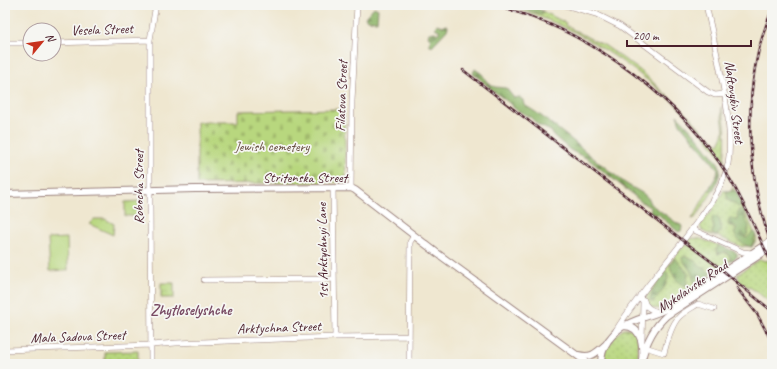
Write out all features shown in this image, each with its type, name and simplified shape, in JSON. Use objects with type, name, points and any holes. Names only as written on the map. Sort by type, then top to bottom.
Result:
[{"type":"main road","name":"Stritenska Street","points":[[5,194],[150,190],[351,188],[589,364]]},
{"type":"main road","name":"Mykolaivske Road","points":[[606,344],[613,334],[622,326],[661,312],[772,240]]},
{"type":"main road","name":"Mykolaivske Road","points":[[642,362],[644,346],[655,328],[666,316],[772,247]]},
{"type":"main road","points":[[622,326],[630,326],[636,330],[644,346]]},
{"type":"main road","points":[[574,354],[590,356],[606,344]]},
{"type":"main road","points":[[601,364],[602,353],[606,344]]},
{"type":"street","name":"Filatova Street","points":[[351,188],[352,101],[357,5]]},
{"type":"street","points":[[565,5],[596,14],[620,26],[708,92],[715,95],[725,94]]},
{"type":"street","name":"Naftovykiv Street","points":[[613,334],[642,298],[652,280],[713,200],[728,165],[730,133],[725,94],[706,5]]},
{"type":"street","name":"Robocha Street","points":[[151,364],[150,40],[155,10]]},
{"type":"street","name":"Vesela Street","points":[[62,43],[150,40]]},
{"type":"street","points":[[5,44],[22,43]]},
{"type":"street","name":"1st Arktychnyi Lane","points":[[333,188],[335,337]]},
{"type":"street","points":[[692,228],[742,252],[752,253]]},
{"type":"street","points":[[409,364],[408,336],[410,242],[414,236]]},
{"type":"street","points":[[204,280],[334,279]]},
{"type":"street","points":[[642,298],[644,346],[664,353],[673,326],[683,314],[698,304],[714,309]]},
{"type":"street","points":[[642,298],[645,304],[652,310],[661,312]]},
{"type":"street","name":"Arktychna Street","points":[[151,345],[335,337],[408,336]]},
{"type":"street","name":"Mala Sadova Street","points":[[5,350],[151,345]]},
{"type":"green space","points":[[508,5],[525,5],[543,11],[541,14]]},
{"type":"green space","points":[[510,6],[541,14],[543,11],[566,23],[565,25],[604,45],[641,71],[691,118],[709,138],[719,144],[724,131],[721,107],[726,141],[724,161],[693,122],[656,87],[636,71],[615,56],[572,31]]},
{"type":"green space","points":[[374,7],[378,9],[377,21],[367,20],[365,17]]},
{"type":"green space","points":[[437,24],[448,26],[447,30],[432,46],[429,44],[431,39],[428,36],[429,33],[435,32],[438,34],[439,30],[435,28]]},
{"type":"green space","points":[[475,69],[482,74],[487,82],[495,87],[506,88],[514,98],[519,97],[523,100],[524,105],[548,121],[625,183],[645,195],[650,201],[649,203],[681,225],[681,231],[678,232],[658,214],[654,215],[650,212],[651,208],[640,201],[588,159],[570,150],[554,136],[551,131],[538,125],[530,117],[515,109],[473,73]]},
{"type":"green space","name":"Jewish cemetery","points":[[344,109],[346,182],[197,184],[197,122],[238,122],[238,111]]},
{"type":"green space","points":[[677,115],[695,134],[719,164],[719,175],[713,191],[709,189],[717,175],[718,169],[680,124]]},
{"type":"green space","points":[[733,187],[757,239],[752,247],[742,247],[717,236],[720,232],[713,224],[714,228],[712,233],[715,236],[704,232],[700,226],[711,212],[724,190],[731,191]]},
{"type":"green space","points":[[709,189],[713,191],[695,218],[692,219]]},
{"type":"green space","points":[[726,191],[736,191],[742,204],[741,206],[738,207],[728,200]]},
{"type":"green space","points":[[139,201],[140,216],[125,216],[125,202]]},
{"type":"green space","points":[[743,209],[745,219],[749,226],[747,235],[744,237],[747,238],[753,232],[756,233],[752,247],[741,243],[734,233],[736,231],[736,227],[728,225],[729,219],[732,218],[738,220],[737,215],[739,210]]},
{"type":"green space","points":[[713,216],[719,218],[721,225],[721,229],[717,236],[712,233],[714,228],[712,221]]},
{"type":"green space","points":[[94,219],[105,219],[114,224],[113,235],[89,224]]},
{"type":"green space","points":[[67,238],[68,270],[50,271],[48,239]]},
{"type":"green space","points":[[693,238],[719,245],[716,250],[727,253],[731,258],[729,262],[663,308],[650,307],[646,299],[647,295],[684,243],[688,246],[690,244],[686,241]]},
{"type":"green space","points":[[719,245],[737,253],[737,257],[729,262],[731,258],[725,251],[718,254],[716,250]]},
{"type":"green space","points":[[684,256],[691,258],[711,274],[695,285],[692,273],[682,259]]},
{"type":"green space","points":[[675,258],[688,273],[686,287],[675,278],[672,272],[670,265]]},
{"type":"green space","points":[[760,259],[765,261],[768,260],[772,268],[772,304],[756,291],[738,281],[739,278],[737,275]]},
{"type":"green space","points":[[667,272],[668,276],[664,288],[653,302],[650,301],[652,291],[664,273]]},
{"type":"green space","points":[[161,283],[174,283],[174,298],[161,298]]},
{"type":"green space","points":[[624,329],[632,329],[638,336],[638,355],[636,364],[604,364],[605,354],[609,344],[616,335]]},
{"type":"green space","points":[[138,351],[138,364],[105,364],[105,352]]},
{"type":"railway","points":[[490,5],[523,14],[556,27],[588,44],[618,63],[647,85],[674,109],[698,135],[727,174],[772,264]]},
{"type":"railway","points":[[772,10],[762,38],[755,67],[751,98],[750,128],[756,189],[772,246]]},
{"type":"railway","points":[[463,70],[720,268],[772,311]]},
{"type":"railway","points":[[737,288],[757,314],[772,342]]},
{"type":"district","name":"Zhytloselyshche","points":[[191,310]]}]
